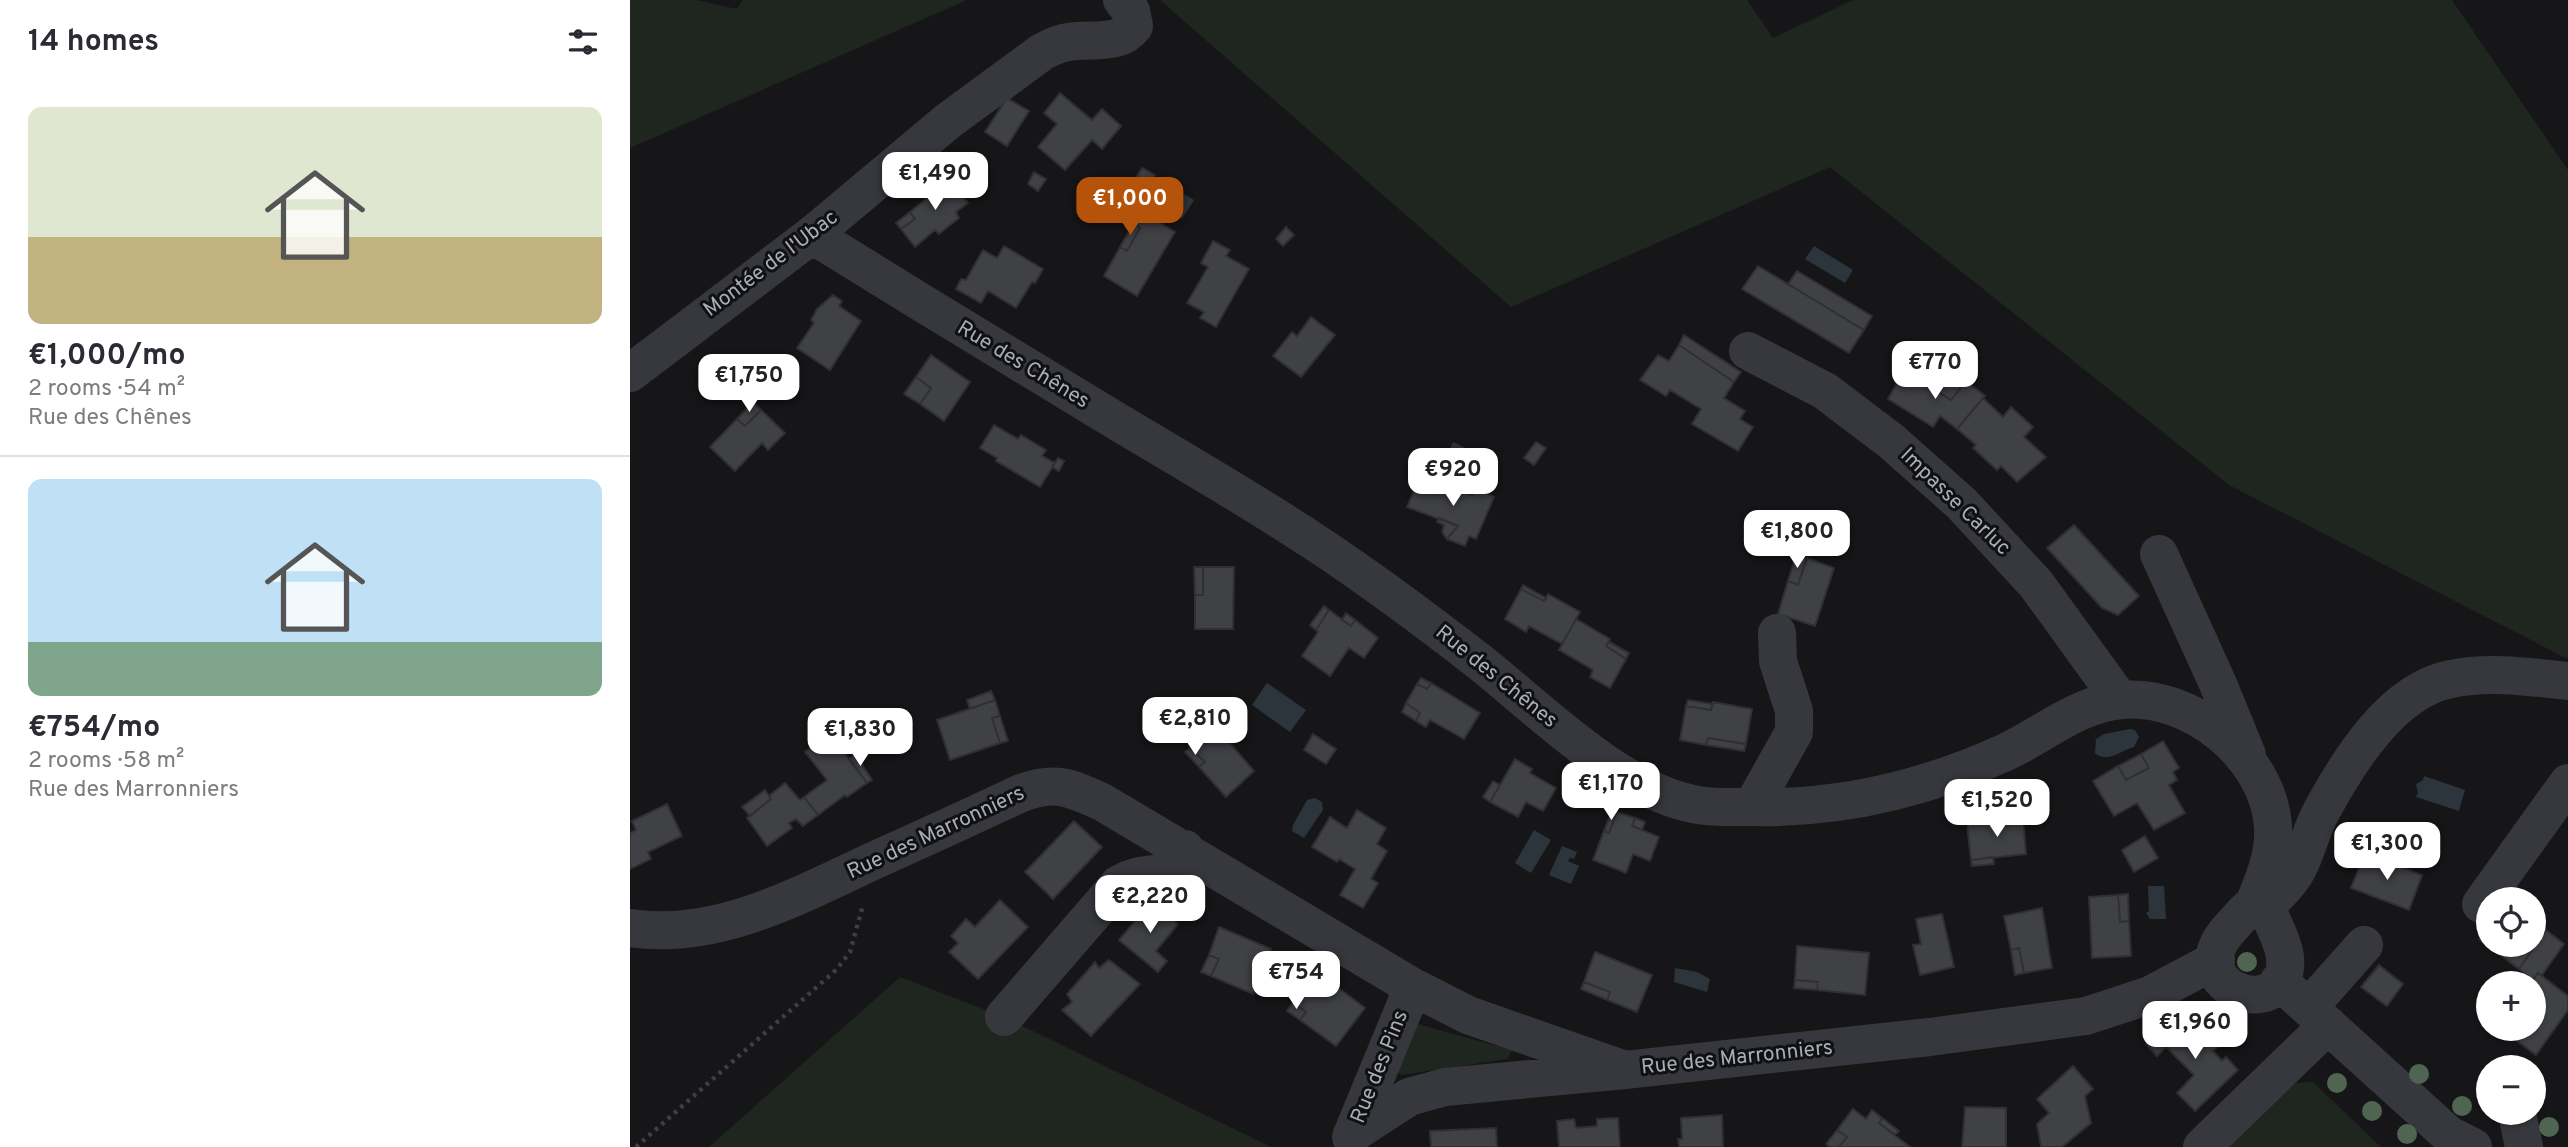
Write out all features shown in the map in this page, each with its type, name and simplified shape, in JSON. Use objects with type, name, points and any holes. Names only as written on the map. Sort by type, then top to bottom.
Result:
[{"type":"street","name":"Montée de l'Ubac","points":[[630,373],[812,235],[948,121],[1042,52],[1070,41],[1117,39],[1125,36],[1134,26],[1134,18],[1122,0]]},
{"type":"street","name":"Rue des Chênes","points":[[812,235],[1315,542],[1481,663],[1603,761],[1675,800],[1713,807],[1823,805],[1911,787],[1968,768],[2026,742],[2072,715],[2120,700],[2151,701],[2196,717],[2233,745],[2251,767],[2266,794],[2273,829],[2271,856],[2260,905]]},
{"type":"street","name":"Impasse Carluc","points":[[1748,351],[1825,391],[1851,409],[1920,465],[1962,504],[2036,584],[2120,700]]},
{"type":"street","points":[[2159,554],[2218,684],[2251,767]]},
{"type":"street","points":[[1752,807],[1794,732],[1794,711],[1778,661],[1777,634]]},
{"type":"street","points":[[2260,905],[2285,955],[2285,967],[2279,982],[2264,993],[2241,995],[2222,981],[2217,971],[2218,945],[2222,936],[2296,872],[2320,813],[2347,768],[2384,721],[2413,694],[2437,682],[2473,676],[2568,681]]},
{"type":"street","points":[[2493,887],[2568,783]]},
{"type":"street","name":"Rue des Marronniers","points":[[630,928],[682,929],[741,918],[1044,785],[1067,787],[1093,797],[1185,849],[1413,987],[1475,1019],[1625,1070],[2067,1020],[2150,995],[2216,960]]},
{"type":"street","points":[[1004,1017],[1119,884],[1140,874],[1167,871],[1185,849]]},
{"type":"street","points":[[2202,1147],[2318,1016],[2364,945]]},
{"type":"street","points":[[2279,982],[2449,1135],[2473,1147]]},
{"type":"street","name":"Rue des Pins","points":[[1350,1140],[1413,987]]},
{"type":"street","points":[[1531,1037],[1532,1078]]},
{"type":"street","points":[[1350,1140],[1400,1101],[1422,1092],[1445,1087],[1625,1070]]},
{"type":"street","points":[[2519,1125],[2524,1147]]},
{"type":"path","points":[[636,1147],[836,970],[850,952],[856,935],[871,863]]},
{"type":"shaded area","points":[[630,0],[697,0],[737,9],[743,0],[967,0],[630,148]]},
{"type":"shaded area","points":[[1160,0],[1747,0],[1773,38],[1853,0],[2452,0],[2568,170],[2568,659],[2229,485],[1830,167],[1511,307]]},
{"type":"shaded area","points":[[1162,181],[1194,200],[1182,219],[1151,201]]},
{"type":"shaded area","points":[[1814,246],[1853,270],[1845,283],[1805,259]]},
{"type":"shaded area","points":[[1453,442],[1493,461],[1486,480],[1444,462]]},
{"type":"shaded area","points":[[1267,683],[1306,710],[1290,732],[1252,705]]},
{"type":"shaded area","points":[[2135,730],[2139,737],[2134,747],[2109,757],[2095,753],[2096,739],[2104,734]]},
{"type":"shaded area","points":[[2424,776],[2465,790],[2459,811],[2416,797],[2416,784],[2423,780]]},
{"type":"shaded area","points":[[1315,798],[1322,802],[1323,810],[1304,838],[1292,831],[1293,825],[1307,800]]},
{"type":"shaded area","points":[[1534,830],[1551,840],[1531,873],[1515,863]]},
{"type":"shaded area","points":[[1562,846],[1577,852],[1574,859],[1570,858],[1568,861],[1579,866],[1571,884],[1549,875]]},
{"type":"shaded area","points":[[2148,886],[2164,886],[2166,919],[2150,919],[2146,913],[2149,911]]},
{"type":"shaded area","points":[[1675,968],[1697,972],[1710,979],[1707,992],[1674,982]]},
{"type":"shaded area","points":[[900,977],[1004,1017],[1271,1147],[709,1147]]},
{"type":"shaded area","points":[[1414,1023],[1512,1050],[1507,1059],[1401,1075],[1397,1073]]},
{"type":"shaded area","points":[[2313,1082],[2381,1147],[2227,1147],[2292,1083]]},
{"type":"building","points":[[1060,93],[1092,120],[1102,109],[1121,126],[1102,149],[1092,140],[1065,170],[1038,147],[1057,124],[1044,113]]},
{"type":"building","points":[[1007,98],[1029,111],[1007,146],[985,132]]},
{"type":"building","points":[[1142,168],[1155,175],[1137,203],[1125,196]]},
{"type":"building","points":[[1034,172],[1046,179],[1038,191],[1028,184]]},
{"type":"building","points":[[946,176],[968,203],[956,212],[959,218],[939,234],[935,230],[915,247],[901,229],[915,219],[910,212],[936,191],[934,186]]},
{"type":"building","points":[[1141,211],[1175,232],[1137,296],[1104,276],[1120,247],[1127,251],[1140,228],[1134,223]]},
{"type":"building","points":[[910,212],[915,219],[901,229],[896,223]]},
{"type":"building","points":[[1134,223],[1140,228],[1127,251],[1120,247]]},
{"type":"building","points":[[1286,227],[1294,235],[1283,246],[1276,239]]},
{"type":"building","points":[[1213,241],[1230,250],[1226,256],[1249,269],[1216,327],[1200,318],[1204,312],[1187,303],[1208,267],[1201,263]]},
{"type":"building","points":[[1004,246],[1043,269],[1016,308],[988,291],[981,303],[956,289],[961,279],[966,280],[983,250],[997,258]]},
{"type":"building","points":[[1758,266],[1864,330],[1849,353],[1742,289]]},
{"type":"building","points":[[1797,271],[1872,316],[1864,330],[1788,284]]},
{"type":"building","points":[[833,295],[842,301],[839,306],[861,321],[830,370],[797,348],[814,323],[811,320],[817,309]]},
{"type":"building","points":[[1311,317],[1335,335],[1301,377],[1273,356],[1292,332],[1297,336]]},
{"type":"building","points":[[1684,335],[1741,372],[1734,382],[1679,345]]},
{"type":"building","points":[[1679,345],[1734,382],[1724,398],[1745,411],[1740,419],[1753,427],[1738,451],[1692,424],[1701,409],[1670,390],[1666,396],[1640,380],[1658,355],[1669,361]]},
{"type":"building","points":[[1912,349],[1966,381],[1951,400],[1900,368]]},
{"type":"building","points":[[931,355],[970,382],[944,421],[920,404],[931,388],[916,377]]},
{"type":"building","points":[[1904,371],[1951,400],[1966,381],[1985,396],[1957,429],[1940,416],[1933,427],[1888,399]]},
{"type":"building","points":[[916,377],[931,388],[920,404],[904,394]]},
{"type":"building","points":[[1983,398],[2003,417],[2011,407],[2033,427],[2024,437],[2046,457],[2017,482],[2001,466],[1997,470],[1973,448],[1976,445],[1957,429]]},
{"type":"building","points":[[753,402],[761,410],[745,426],[737,419]]},
{"type":"building","points":[[761,410],[785,433],[768,450],[762,443],[735,471],[710,447],[737,419],[745,426]]},
{"type":"building","points":[[994,425],[1018,439],[1021,435],[1046,450],[1042,456],[1055,463],[1040,487],[996,461],[997,458],[980,448]]},
{"type":"building","points":[[1536,442],[1546,448],[1534,465],[1524,458]]},
{"type":"building","points":[[1058,458],[1064,461],[1059,471],[1052,467]]},
{"type":"building","points":[[1425,462],[1432,465],[1428,475],[1420,472]]},
{"type":"building","points":[[1420,477],[1472,495],[1475,487],[1494,497],[1476,539],[1469,536],[1465,546],[1447,539],[1458,526],[1407,507]]},
{"type":"building","points":[[1439,518],[1458,526],[1447,539],[1442,532],[1444,525],[1437,522]]},
{"type":"building","points":[[2074,525],[2139,596],[2118,615],[2102,608],[2047,548]]},
{"type":"building","points":[[1796,555],[1807,558],[1798,585],[1788,581]]},
{"type":"building","points":[[1807,558],[1834,568],[1815,626],[1778,614],[1788,581],[1798,585]]},
{"type":"building","points":[[1194,567],[1203,567],[1203,595],[1195,595]]},
{"type":"building","points":[[1203,567],[1234,567],[1233,629],[1195,629],[1195,595],[1203,595]]},
{"type":"building","points":[[1523,585],[1546,598],[1544,601],[1521,589]]},
{"type":"building","points":[[1521,589],[1544,601],[1548,594],[1580,612],[1562,644],[1529,626],[1526,632],[1505,619]]},
{"type":"building","points":[[1324,606],[1329,610],[1316,630],[1310,625]]},
{"type":"building","points":[[1329,610],[1351,626],[1355,620],[1378,638],[1364,658],[1349,648],[1330,676],[1302,656]]},
{"type":"building","points":[[1346,613],[1355,620],[1351,626],[1342,620]]},
{"type":"building","points":[[1576,619],[1610,639],[1606,646],[1626,659],[1610,688],[1590,677],[1593,670],[1559,650]]},
{"type":"building","points":[[1609,642],[1629,653],[1626,659],[1606,646]]},
{"type":"building","points":[[1421,678],[1431,683],[1427,689],[1417,684]]},
{"type":"building","points":[[1431,683],[1480,713],[1464,739],[1430,720],[1426,727],[1416,721],[1420,713],[1406,703],[1417,684],[1427,689]]},
{"type":"building","points":[[991,691],[995,700],[970,709],[967,700]]},
{"type":"building","points":[[995,700],[1000,716],[992,718],[1000,743],[950,760],[937,720]]},
{"type":"building","points":[[1688,700],[1713,704],[1711,710],[1686,706]]},
{"type":"building","points":[[1713,702],[1752,709],[1746,744],[1708,738],[1706,745],[1680,740],[1686,706],[1711,710]]},
{"type":"building","points":[[1406,703],[1420,713],[1416,721],[1402,712]]},
{"type":"building","points":[[1000,716],[1008,741],[1000,743],[992,718]]},
{"type":"building","points":[[1216,722],[1230,738],[1227,740],[1254,771],[1226,797],[1199,767],[1205,762],[1190,748]]},
{"type":"building","points":[[830,733],[867,783],[818,815],[804,797],[827,780],[805,752]]},
{"type":"building","points":[[1313,734],[1336,749],[1326,764],[1304,750]]},
{"type":"building","points":[[1708,738],[1746,744],[1744,751],[1706,745]]},
{"type":"building","points":[[2163,741],[2179,768],[2173,772],[2177,780],[2169,785],[2185,813],[2154,830],[2137,803],[2114,816],[2093,781],[2118,766],[2126,780],[2149,768],[2141,754]]},
{"type":"building","points":[[1190,748],[1205,762],[1199,767],[1185,752]]},
{"type":"building","points":[[855,754],[872,780],[867,783],[849,759]]},
{"type":"building","points":[[2141,754],[2149,768],[2126,780],[2118,766]]},
{"type":"building","points":[[1515,759],[1532,769],[1530,773],[1556,788],[1543,811],[1526,802],[1518,817],[1490,802]]},
{"type":"building","points":[[1493,781],[1500,785],[1490,802],[1483,797]]},
{"type":"building","points":[[785,783],[800,800],[804,797],[818,815],[803,826],[796,819],[789,823],[792,828],[767,846],[747,818],[771,799],[769,796]]},
{"type":"building","points":[[765,790],[771,799],[750,816],[742,807]]},
{"type":"building","points":[[667,804],[682,836],[648,852],[651,859],[630,869],[630,833],[636,830],[632,821]]},
{"type":"building","points":[[1357,810],[1386,828],[1377,844],[1387,851],[1371,879],[1378,883],[1363,908],[1340,895],[1355,869],[1312,847],[1330,817],[1347,828]]},
{"type":"building","points":[[1612,810],[1617,812],[1609,833],[1604,831]]},
{"type":"building","points":[[1617,812],[1635,818],[1632,826],[1659,837],[1650,861],[1633,854],[1626,873],[1593,860],[1604,831],[1609,833]]},
{"type":"building","points":[[1635,818],[1645,822],[1642,830],[1632,826]]},
{"type":"building","points":[[2023,818],[2026,854],[1971,860],[1967,824]]},
{"type":"building","points":[[1074,821],[1102,847],[1053,899],[1025,872]]},
{"type":"building","points":[[2145,836],[2158,858],[2134,872],[2122,850]]},
{"type":"building","points":[[2365,853],[2422,875],[2409,910],[2351,888]]},
{"type":"building","points":[[1993,857],[1994,864],[1972,866],[1971,860]]},
{"type":"building","points":[[2128,894],[2129,921],[2120,922],[2118,895]]},
{"type":"building","points":[[2118,895],[2120,922],[2129,921],[2131,956],[2092,958],[2089,897]]},
{"type":"building","points":[[1000,900],[1028,927],[978,979],[949,952],[958,943],[951,936],[966,919],[975,927]]},
{"type":"building","points":[[1152,901],[1178,924],[1156,951],[1167,961],[1158,972],[1119,940]]},
{"type":"building","points":[[2042,908],[2052,968],[2024,973],[2019,948],[2011,950],[2004,916]]},
{"type":"building","points":[[1942,914],[1954,967],[1920,975],[1913,945],[1921,944],[1916,919]]},
{"type":"building","points":[[1219,927],[1271,949],[1253,994],[1211,976],[1219,959],[1209,955]]},
{"type":"building","points":[[2546,930],[2564,944],[2545,971],[2519,969],[2527,957],[2546,957]]},
{"type":"building","points":[[1797,946],[1869,953],[1865,995],[1817,990],[1818,982],[1795,980]]},
{"type":"building","points":[[2019,948],[2024,973],[2015,975],[2011,950]]},
{"type":"building","points":[[1595,952],[1652,975],[1637,1012],[1607,1000],[1610,992],[1584,982]]},
{"type":"building","points":[[1209,955],[1219,959],[1211,976],[1201,972]]},
{"type":"building","points":[[2503,957],[2527,957],[2519,969]]},
{"type":"building","points":[[1109,960],[1140,984],[1091,1036],[1062,1010],[1072,1002],[1067,994],[1095,962],[1099,968]]},
{"type":"building","points":[[2379,965],[2403,984],[2387,1006],[2361,987]]},
{"type":"building","points":[[1311,977],[1333,993],[1337,987],[1365,1008],[1336,1046],[1300,1020],[1306,1012],[1293,1002]]},
{"type":"building","points":[[2546,979],[2568,996],[2568,1010],[2546,1041]]},
{"type":"building","points":[[1795,980],[1818,982],[1817,990],[1794,988]]},
{"type":"building","points":[[1329,981],[1337,987],[1333,993],[1325,987]]},
{"type":"building","points":[[1584,982],[1610,992],[1607,1000],[1581,989]]},
{"type":"building","points":[[1293,1002],[1306,1012],[1300,1020],[1287,1011]]},
{"type":"building","points":[[2177,1019],[2186,1028],[2193,1020],[2219,1046],[2213,1051],[2222,1061],[2226,1057],[2238,1070],[2195,1111],[2177,1093],[2194,1075],[2166,1047],[2157,1056],[2146,1044],[2160,1031],[2163,1033]]},
{"type":"building","points":[[2517,1041],[2546,1041],[2536,1055]]},
{"type":"building","points":[[2073,1066],[2093,1089],[2085,1096],[2091,1123],[2062,1147],[2041,1147],[2037,1124],[2049,1113],[2037,1099]]},
{"type":"building","points":[[1965,1107],[2006,1108],[2006,1147],[1962,1147]]},
{"type":"building","points":[[1853,1109],[1866,1119],[1872,1110],[1882,1118],[1879,1123],[1910,1147],[1839,1147],[1847,1137],[1837,1130]]},
{"type":"building","points":[[1722,1115],[1723,1147],[1679,1147],[1678,1139],[1682,1139],[1681,1118]]},
{"type":"building","points":[[1618,1118],[1620,1147],[1559,1147],[1557,1121],[1574,1119],[1576,1128],[1597,1126],[1597,1119]]},
{"type":"building","points":[[1882,1118],[1899,1131],[1895,1135],[1879,1123]]},
{"type":"building","points":[[1496,1128],[1497,1147],[1431,1147],[1430,1131]]},
{"type":"building","points":[[1837,1130],[1847,1137],[1839,1147],[1830,1147],[1826,1144]]}]
